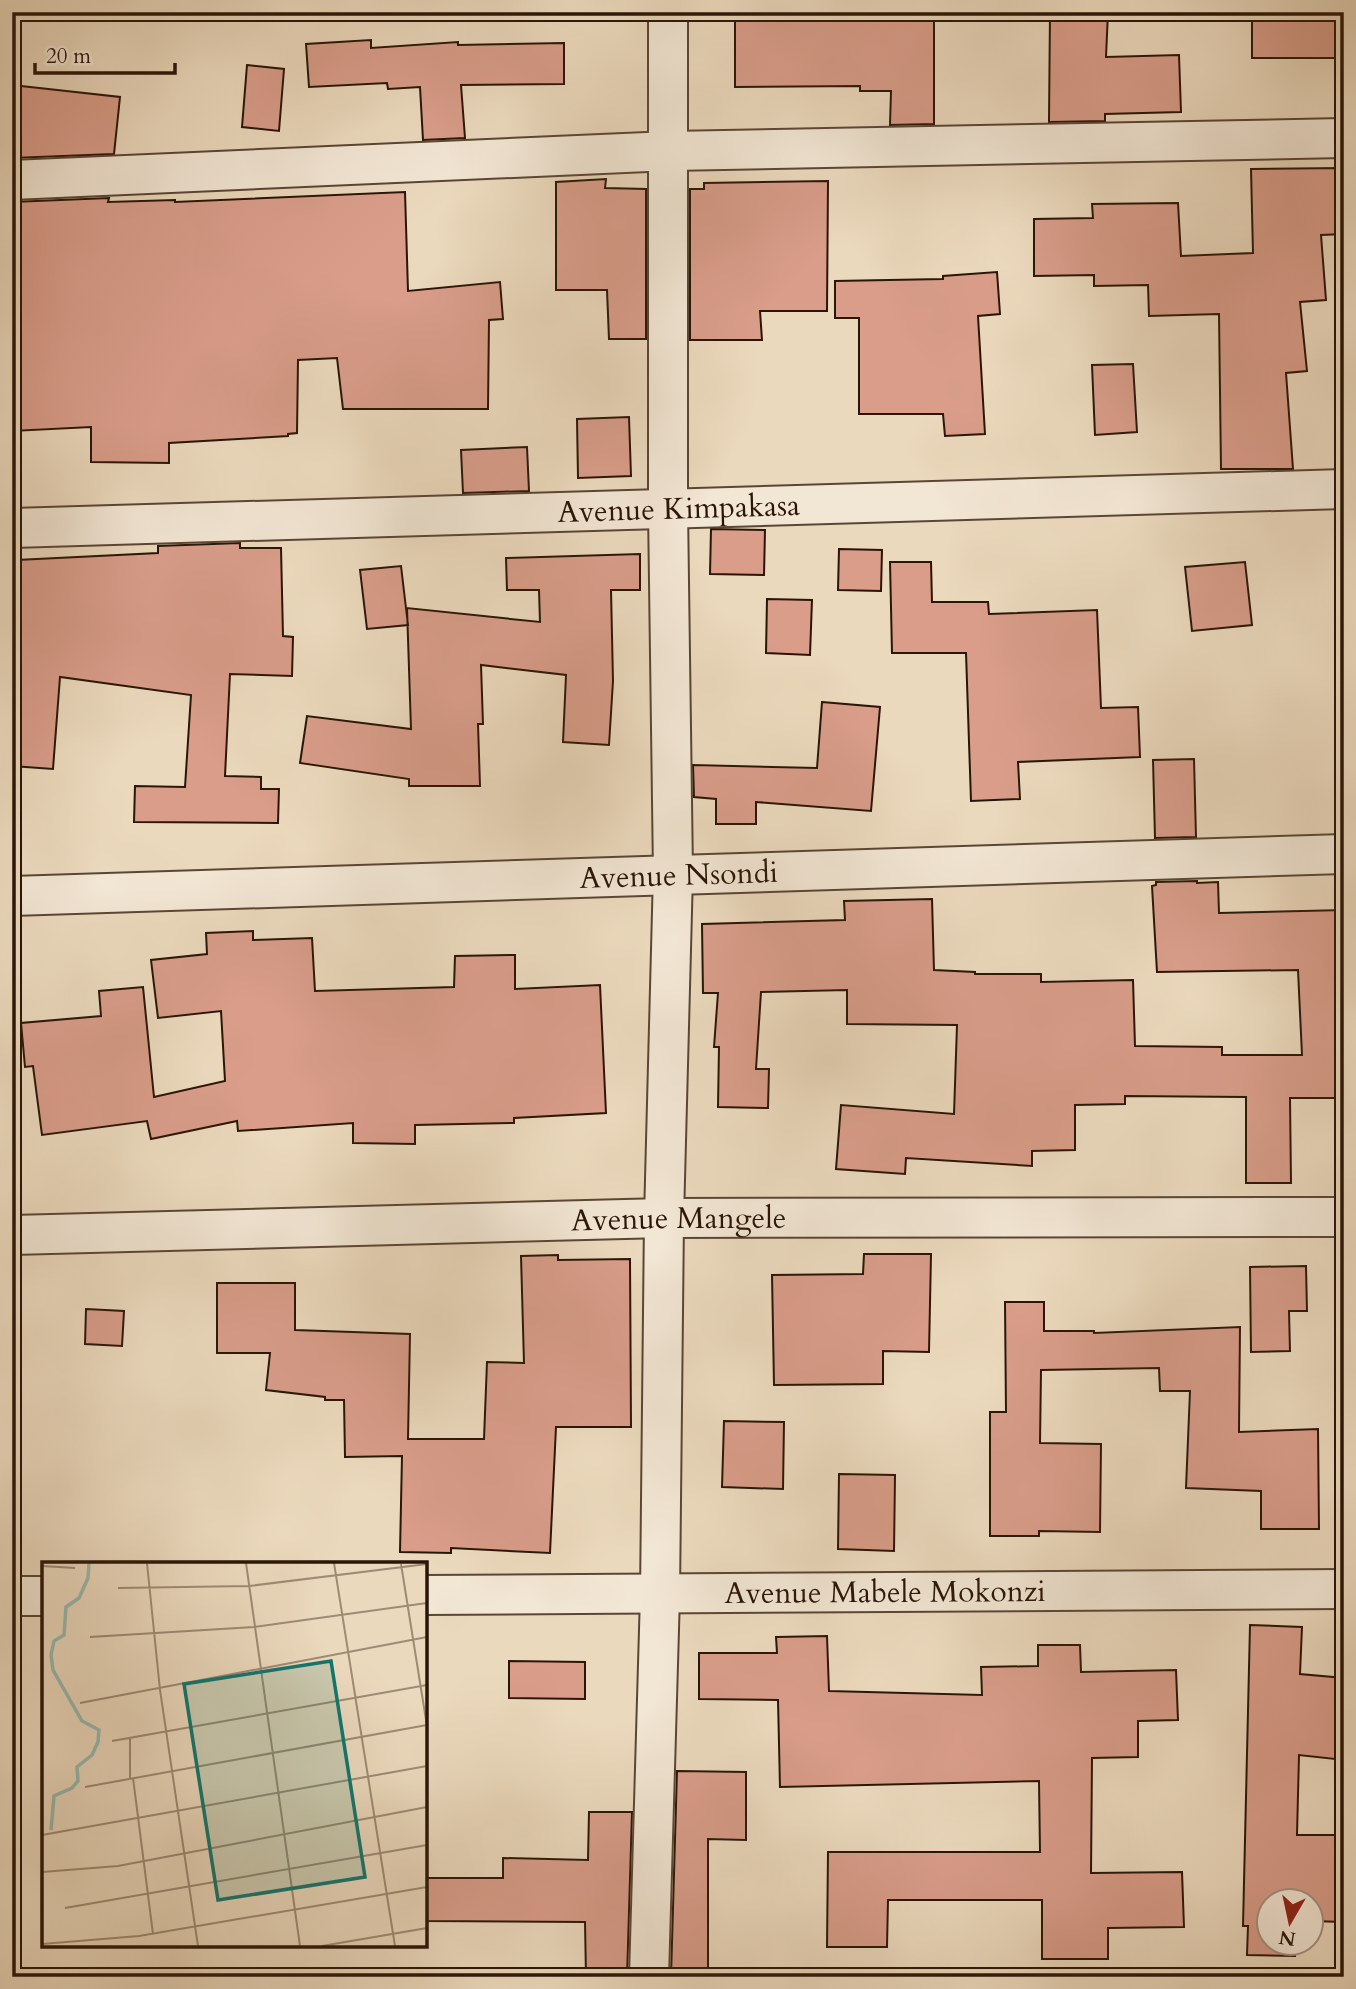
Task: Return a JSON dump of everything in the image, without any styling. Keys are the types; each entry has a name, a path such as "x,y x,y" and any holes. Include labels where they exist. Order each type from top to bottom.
{"street":[{"path":"649,1977 660,1595 664,1219 673,873 668,509 668,12"},
{"path":"12,180 670,151 1344,138"},
{"name":"Avenue Kimpakasa","path":"12,528 1344,489"},
{"name":"Avenue Nsondi","path":"12,896 1344,853"},
{"name":"Avenue Mangele","path":"12,1235 664,1219 1344,1217"},
{"name":"Avenue Mabele Mokonzi","path":"427,1595 1344,1588"},
{"path":"12,1596 42,1596"}],"building":[{"path":"735,12 934,12 934,124 890,125 891,91 860,91 860,86 735,87"},
{"path":"1050,12 1108,12 1106,57 1179,55 1181,112 1105,114 1105,121 1049,122"},
{"path":"1252,12 1335,12 1335,58 1252,58"},
{"path":"371,40 371,48 458,42 458,45 564,43 564,84 461,85 465,138 423,140 420,87 388,89 387,83 309,87 306,44"},
{"path":"247,65 284,69 279,131 242,127"},
{"path":"12,85 120,97 114,154 12,158"},
{"path":"1344,168 1344,234 1321,235 1326,300 1300,302 1307,371 1286,373 1293,469 1221,469 1219,314 1149,316 1148,285 1094,286 1094,275 1034,276 1034,219 1093,218 1092,204 1178,203 1181,256 1253,253 1251,169"},
{"path":"606,179 605,188 646,189 646,339 609,339 607,290 556,290 556,182"},
{"path":"828,181 827,311 760,311 762,340 690,340 690,189 704,189 704,183"},
{"path":"405,192 408,291 500,282 503,319 489,320 488,409 343,409 337,358 298,360 297,433 288,436 169,443 169,463 91,462 91,427 12,431 12,202 109,198 108,202 175,202"},
{"path":"997,272 1000,314 978,316 985,434 945,436 943,414 859,414 859,318 835,318 835,281 943,279 943,276"},
{"path":"1133,364 1137,432 1095,435 1092,365"},
{"path":"629,417 631,476 578,478 577,419"},
{"path":"527,447 529,491 463,493 461,450"},
{"path":"711,529 765,530 764,575 710,574"},
{"path":"240,543 240,548 281,548 283,636 293,637 292,676 230,674 225,776 261,777 261,789 279,789 278,823 134,822 135,786 185,787 191,695 60,677 53,769 12,766 12,632 20,632 17,560 158,553 158,546"},
{"path":"839,549 882,550 881,591 838,590"},
{"path":"640,554 640,590 611,590 613,681 609,745 563,742 566,675 481,665 483,724 478,724 480,786 409,786 409,779 300,763 307,716 411,729 407,608 540,622 539,590 507,590 506,558"},
{"path":"890,562 931,562 932,602 988,602 989,614 1097,610 1101,708 1138,707 1140,757 1018,762 1020,799 971,801 966,653 892,653"},
{"path":"1245,562 1252,625 1192,631 1185,567"},
{"path":"401,566 408,625 367,629 360,570"},
{"path":"767,599 812,600 810,655 766,653"},
{"path":"822,702 880,707 871,811 756,802 756,824 716,824 716,799 694,797 693,765 817,768"},
{"path":"1194,759 1196,837 1155,838 1153,760"},
{"path":"1156,882 1218,882 1219,913 1344,910 1341,1098 1290,1098 1291,1183 1246,1183 1246,1097 1125,1096 1125,1104 1075,1105 1075,1150 1032,1151 1032,1166 906,1158 905,1174 836,1169 841,1105 954,1114 957,1025 847,1024 847,990 761,992 756,1069 769,1069 768,1108 718,1107 719,1047 714,1047 718,993 703,993 702,924 845,920 844,901 932,899 934,970 975,974 1041,974 1041,982 1133,980 1135,1046 1222,1047 1222,1055 1302,1055 1298,970 1157,972 1152,886 1156,885"},
{"path":"253,931 253,940 312,938 315,991 454,987 455,956 515,955 515,989 600,985 606,1113 514,1118 514,1123 415,1125 415,1144 353,1143 353,1123 238,1131 237,1121 151,1139 147,1121 42,1135 33,1066 25,1067 21,1023 101,1016 99,991 143,987 154,1097 225,1081 221,1011 158,1018 151,960 207,954 206,933"},
{"path":"864,1254 931,1254 929,1352 883,1351 883,1384 774,1385 772,1275 863,1274"},
{"path":"558,1255 558,1260 630,1259 631,1427 556,1427 550,1553 451,1548 451,1553 400,1552 402,1456 345,1457 344,1400 325,1400 325,1397 266,1390 270,1353 217,1353 217,1283 295,1283 295,1330 410,1334 408,1439 484,1439 487,1362 524,1363 521,1256"},
{"path":"1306,1266 1307,1311 1289,1311 1290,1351 1251,1352 1250,1267"},
{"path":"1005,1302 1044,1302 1044,1331 1094,1333 1240,1327 1239,1432 1318,1429 1319,1529 1261,1529 1261,1491 1186,1488 1190,1391 1160,1391 1159,1368 1041,1370 1040,1443 1101,1444 1100,1532 1039,1531 1039,1536 990,1536 990,1412 1006,1412"},
{"path":"86,1309 124,1311 122,1346 85,1344"},
{"path":"724,1421 784,1422 783,1489 722,1487"},
{"path":"839,1474 895,1475 894,1551 838,1549"},
{"path":"1250,1625 1302,1627 1300,1674 1344,1678 1344,1760 1299,1755 1297,1835 1344,1835 1344,1922 1324,1921 1324,1888 1254,1888 1254,1955 1247,1955 1248,1926 1243,1926"},
{"path":"827,1636 829,1691 982,1695 981,1667 1038,1666 1038,1645 1080,1645 1081,1672 1176,1670 1178,1720 1138,1721 1138,1757 1092,1758 1091,1873 1182,1872 1184,1927 1108,1928 1108,1959 1042,1959 1042,1900 888,1900 887,1947 827,1947 828,1852 1040,1852 1039,1781 780,1787 778,1700 699,1699 699,1653 777,1653 776,1637"},
{"path":"509,1661 585,1662 585,1699 509,1698"},
{"path":"677,1771 746,1772 746,1840 708,1839 708,1977 671,1977"},
{"path":"589,1812 632,1812 627,1977 586,1977 585,1922 427,1921 427,1878 503,1878 503,1858 588,1860"}]}
